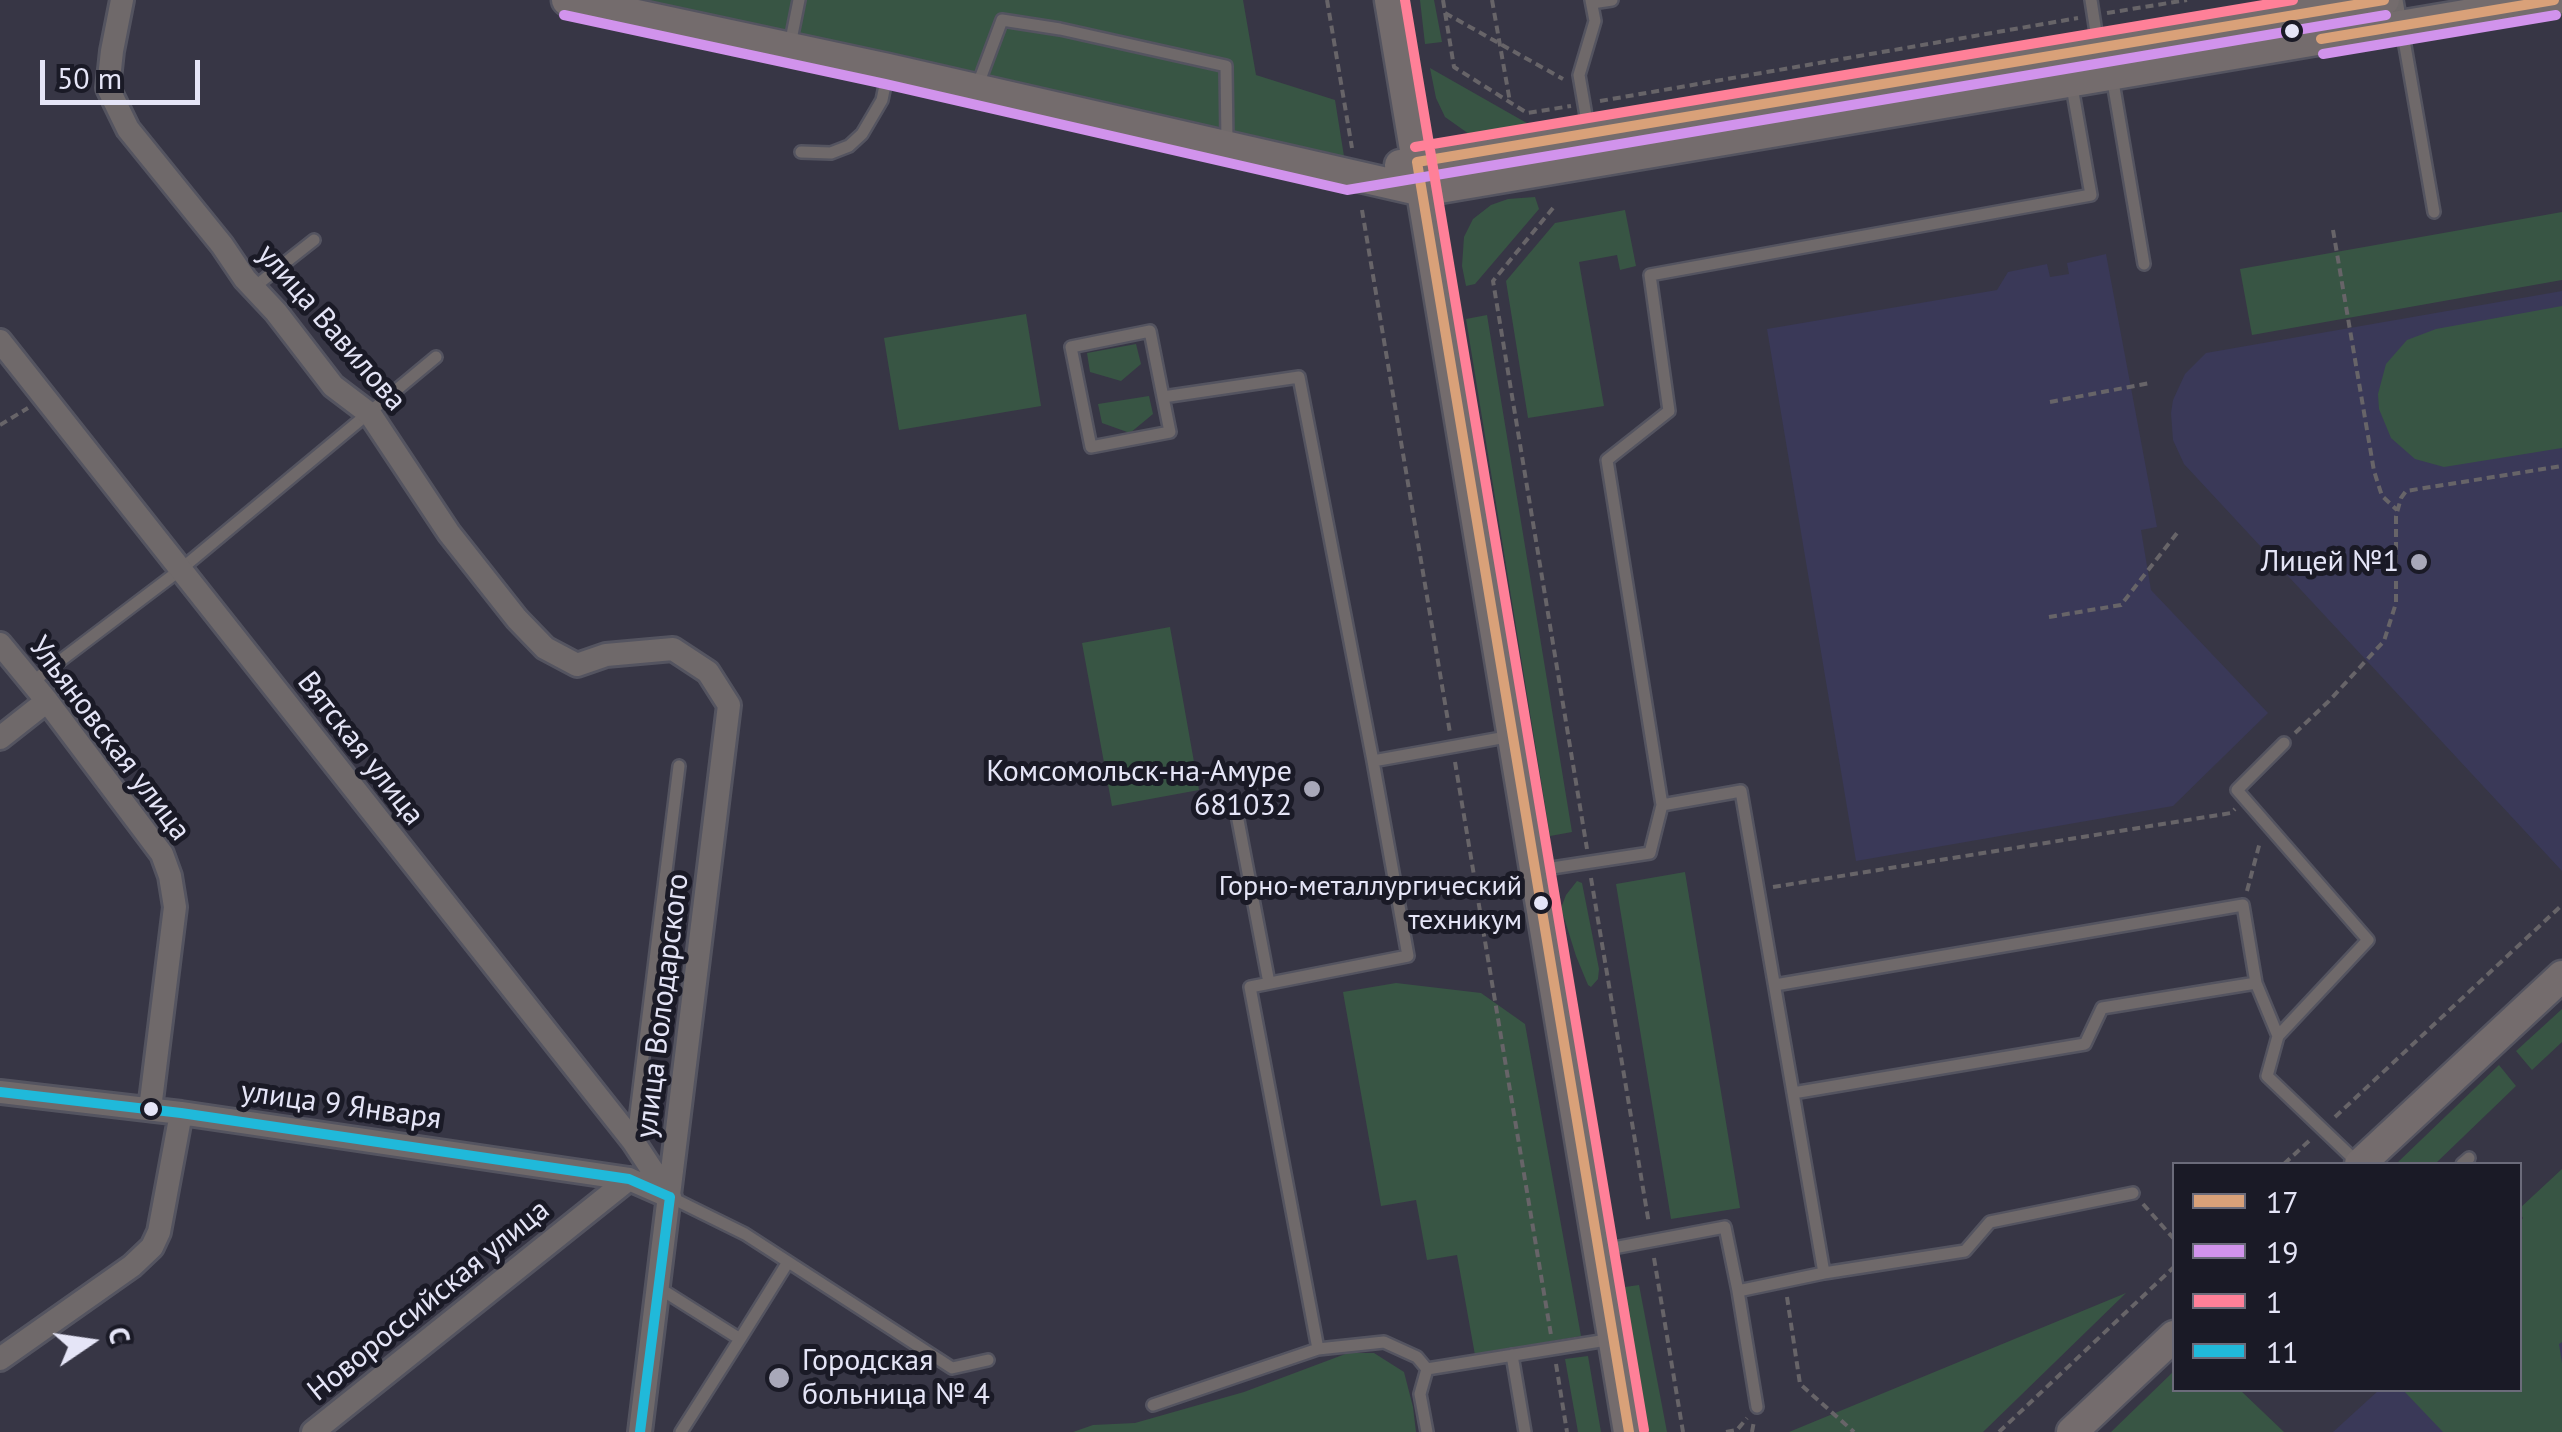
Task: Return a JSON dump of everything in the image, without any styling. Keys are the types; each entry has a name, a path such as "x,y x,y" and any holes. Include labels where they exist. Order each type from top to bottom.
{"street":[{"name":"улица Вавилова","path":"122,0 108,88 128,129 333,386 370,414 448,533 517,619 545,648 577,665 606,655 673,649 708,672 729,706"},
{"path":"567,0 1227,147 1350,162 1419,177 1588,122 2069,67 2399,13 2554,0"},
{"path":"1390,0 1628,1432"},
{"path":"2105,61 2312,6 2384,0"},
{"name":"Вятская улица","path":"0,340 633,1142 670,1196"},
{"name":"Ульяновская улица","path":"0,644 162,854 174,892 174,907 150,1109"},
{"path":"0,738 39,692"},
{"name":"улица Володарского","path":"640,1432 729,706"},
{"path":"2362,1162 2562,976"},
{"name":"улица 9 Января","path":"0,1092 181,1113 629,1179 670,1196"},
{"path":"0,1359 152,1248 159,1232 181,1113"},
{"name":"Новороссийская улица","path":"313,1432 629,1179"},
{"path":"2072,1432 2172,1338"}],"lane":[{"path":"789,48 799,0"},
{"path":"1588,122 1580,75 1594,22 1592,2 1612,0"},
{"path":"2091,0 2144,264"},
{"path":"2399,13 2434,212"},
{"path":"976,90 1002,20 1226,66 1227,147"},
{"path":"1535,871 1650,853 1662,805 1607,460 1669,410 1650,275 2091,196 2069,67"},
{"path":"801,152 831,153 849,146 862,134 882,100 888,70"},
{"path":"253,288 314,240"},
{"path":"1150,331 1163,397 1170,432 1091,448 1071,346 1150,331"},
{"path":"39,692 436,357"},
{"path":"1163,397 1299,377 1408,956 1250,986 1318,1348"},
{"path":"1373,761 1512,736"},
{"path":"2284,743 2237,790 2368,940 2278,1036 2267,1076 2358,1162"},
{"path":"633,1142 679,766"},
{"path":"1662,805 1741,791 1824,1274"},
{"path":"1234,799 1268,983"},
{"path":"1774,986 2243,905 2256,983 2278,1036"},
{"path":"1793,1093 2086,1044 2102,1008 2256,983"},
{"path":"1738,1291 1965,1251 1990,1222 2133,1193"},
{"path":"670,1196 745,1234 952,1368 988,1360"},
{"path":"1598,1251 1726,1227 1756,1406"},
{"path":"681,1432 788,1262"},
{"path":"658,1288 740,1339"},
{"path":"1427,1370 1613,1339"},
{"path":"1152,1406 1318,1348 1384,1342 1417,1357 1427,1370"},
{"path":"1512,1356 1524,1432"},
{"path":"1427,1370 1420,1394 1427,1432"}],"path":[{"path":"1327,0 1350,162"},
{"path":"1443,0 1454,66 1527,113 1588,122 2186,0"},
{"path":"1492,0 1510,102"},
{"path":"1445,13 1500,44 1588,122"},
{"path":"1553,208 1493,281 1683,1432"},
{"path":"1362,210 1567,1432"},
{"path":"2332,230 2374,471 2382,496 2398,510"},
{"path":"2050,402 2150,383"},
{"path":"0,424 45,398"},
{"path":"2284,743 2384,641 2396,603 2394,551 2400,498 2406,492 2562,466"},
{"path":"2049,617 2121,606 2177,533"},
{"path":"1758,890 2231,813 2246,800"},
{"path":"2243,905 2265,823"},
{"path":"2286,1162 2562,904"},
{"path":"2133,1193 2172,1237"},
{"path":"1998,1432 2172,1269"},
{"path":"1784,1281 1800,1384 1854,1432"},
{"path":"1726,1432 1737,1430 1756,1406"}],"shaded area":[{"path":"2106,254 2157,527 2141,530 2151,590 2268,713 2173,806 1856,861 1767,329 1997,290 2008,272 2047,264 2050,277 2069,274 2067,263"},
{"name":"Лицей №1","path":"2562,291 2562,871 2184,464 2173,440 2171,413 2185,374 2206,353"},
{"path":"2562,1221 2562,1432 2333,1432 2377,1392 2522,1392"}],"green space":[{"path":"567,0 1243,0 1256,75 1335,100 1347,175"},
{"path":"1420,0 1434,0 1442,42 1425,44"},
{"path":"1430,68 1532,126 1512,133 1469,134 1445,117 1436,98"},
{"path":"1535,197 1539,209 1475,284 1466,286 1462,266 1464,237 1473,219 1491,205"},
{"path":"1625,210 1636,266 1620,270 1617,255 1579,262 1604,406 1528,418 1506,281 1555,223"},
{"path":"2562,212 2562,280 2252,335 2240,269"},
{"path":"2562,306 2562,448 2444,467 2415,459 2391,438 2379,409 2378,394 2386,364 2407,340 2436,329"},
{"path":"1026,314 1041,406 899,430 884,338"},
{"path":"1487,315 1572,832 1550,836 1466,319"},
{"path":"1136,344 1141,364 1121,381 1090,372 1087,353"},
{"path":"1149,396 1153,414 1130,433 1102,423 1098,404"},
{"path":"1170,627 1199,790 1112,806 1082,643"},
{"path":"1685,872 1740,1208 1671,1219 1616,884"},
{"path":"1577,881 1582,883 1599,969 1598,979 1591,987 1576,956 1561,908"},
{"path":"1396,983 1481,993 1525,1024 1581,1336 1475,1355 1457,1255 1427,1260 1416,1200 1381,1206 1343,992"},
{"path":"2562,1009 2562,1042 2532,1070 2516,1051"},
{"path":"2499,1065 2516,1086 2437,1162 2398,1162"},
{"path":"2562,1169 2562,1432 2443,1432 2405,1392 2522,1392 2522,1206"},
{"path":"1639,1285 1667,1432 1645,1432 1618,1288"},
{"path":"2126,1293 1983,1432 1789,1432"},
{"path":"1348,1353 1374,1353 1404,1372 1416,1432 1073,1432 1093,1425 1135,1423 1244,1392"},
{"path":"1588,1356 1601,1432 1578,1432 1565,1359"},
{"path":"2172,1373 2172,1392 2242,1392 2284,1432 2111,1432"}],"transit line":[{"name":"1","path":"1405,0 1644,1430"},
{"name":"1","path":"1415,147 2293,0"},
{"name":"17","path":"1629,1432 1417,162 2384,0"},
{"name":"17","path":"2321,39 2554,0"},
{"name":"19","path":"564,15 1347,190 2386,15"},
{"name":"19","path":"2323,54 2556,15"},
{"name":"11","path":"0,1092 181,1113 629,1179 670,1197"},
{"name":"11","path":"640,1432 670,1197"}],"place":[{"name":"Лицей №1","path":"2419,562"},
{"name":"Комсомольск-на-Амуре 681032","path":"1312,789"},
{"name":"Горно-металлургический техникум","path":"1541,903"},
{"name":"Городская больница № 4","path":"779,1378"}]}
